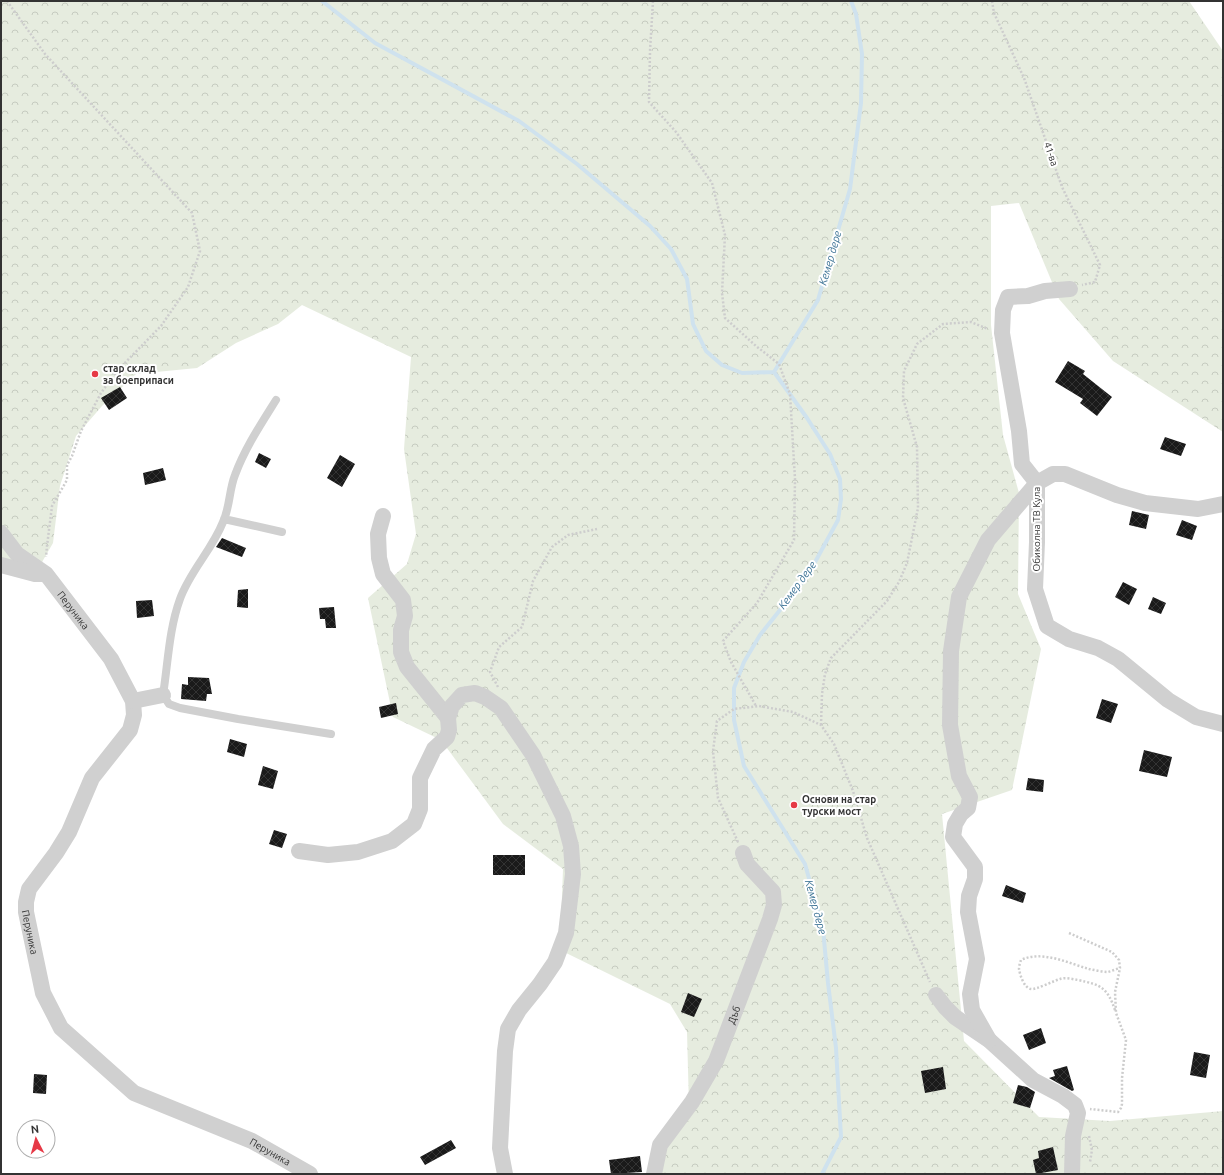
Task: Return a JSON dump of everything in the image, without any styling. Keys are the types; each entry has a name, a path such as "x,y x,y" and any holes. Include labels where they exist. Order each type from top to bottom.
{"street":[{"name":"Обиколна ТВ Кула","path":"1070,289 1045,291 1028,296 1008,297 1003,310 1002,334 1019,431 1022,464 1037,483 1035,589 1047,626 1069,639 1098,648 1118,659 1168,700 1196,717 1223,724"},
{"path":"989,1040 972,1010 970,994 977,959 968,912 969,896 975,879 975,867 953,837 955,824 961,814 968,808 970,797 959,776 950,724 951,651 959,596 988,540 1037,483 1053,474 1065,474 1117,495 1146,503 1198,509 1223,504"},
{"path":"382,516 378,534 379,558 383,574 403,600 405,616 401,630 401,652 407,667 448,718"},
{"name":"Перуника","path":"1,533 18,554 46,574 111,659 133,701 134,715 130,730 92,778 69,832 56,853 29,889 26,902 26,912 43,993 61,1028 134,1093 252,1142 310,1174"},
{"path":"1,565 35,574 46,574"},
{"path":"299,851 328,856 358,852 392,841 414,824 420,809 420,778 434,749 447,737 449,730 448,718 452,706 462,695 475,693 485,697 501,708 533,755 563,816 571,846 573,874 566,932 555,962 519,1010 508,1029 504,1051 500,1148 506,1174"},
{"path":"133,701 163,695"},
{"name":"Дъб","path":"654,1174 660,1145 692,1102 716,1060 774,905 773,892 747,864 743,853"},
{"path":"936,995 955,1017 989,1040 1033,1080 1063,1096 1075,1105 1078,1113 1073,1136 1072,1174"}],"lane":[{"path":"276,400 243,458 235,476 224,520 217,537 193,572 180,599 173,626 163,695 169,704 180,708 331,734"},
{"path":"224,520 282,532"}],"path":[{"path":"7,1 45,54 192,213 200,251 188,287 161,326 118,371 100,393 81,431 67,465 67,480 52,506 46,546 46,574"},
{"path":"653,1 649,102 676,132 712,183 725,235 722,293 725,318 756,346 779,364 790,394 795,479 794,540 757,604 723,641 731,662 756,706"},
{"name":"41-ва","path":"992,1 994,13 1024,78 1062,187 1100,265 1095,282 1070,289"},
{"path":"821,725 822,694 825,674 831,658 887,601 899,582 907,563 918,508 917,447 904,398 904,371 917,344 943,324 971,322 1002,334"},
{"path":"500,691 490,672 499,647 522,627 533,581 552,547 568,535 597,529"},
{"path":"743,853 718,798 713,751 717,721 734,709 759,706 793,712 821,725 834,744 853,790 867,838 936,995"},
{"path":"1069,933 1112,952 1119,960 1120,968 1115,992 1116,1013"},
{"path":"1078,1113 1087,1109 1118,1112 1121,1108 1122,1078 1126,1040 1116,1013 1110,998 1105,991 1096,984 1062,978 1036,989 1026,987 1020,973 1019,967 1021,960 1035,957 1051,957 1099,971 1108,972 1120,968"}],"green space":[{"path":"1,1 1189,1 1223,51 1223,432 1113,361 1059,299 1019,203 991,206 991,325 1003,435 1019,493 1018,594 1041,649 1012,790 942,814 964,1041 1039,1117 1110,1121 1223,1111 1223,1174 646,1174 689,1107 687,1032 670,1004 560,950 563,869 503,824 441,740 393,717 368,598 407,564 416,534 404,449 411,357 302,305 278,324 236,343 197,368 136,374 102,406 76,436 60,486 53,543 38,569 1,558"}],"building":[{"path":"1068,361 1085,371 1083,374 1112,397 1097,416 1080,403 1083,399 1055,382"},
{"path":"120,387 127,398 109,410 101,398"},
{"path":"1165,437 1186,444 1181,456 1160,449"},
{"path":"259,453 271,459 266,468 255,462"},
{"path":"340,455 355,464 342,487 327,478"},
{"path":"163,468 166,480 145,485 143,473"},
{"path":"1132,511 1149,515 1146,529 1129,525"},
{"path":"1182,520 1197,526 1192,540 1176,535"},
{"path":"222,538 246,548 242,557 216,547"},
{"path":"1123,582 1137,589 1129,605 1115,597"},
{"path":"248,589 248,608 237,607 238,590"},
{"path":"1153,597 1166,603 1161,614 1148,609"},
{"path":"152,600 154,616 137,618 136,601"},
{"path":"334,607 336,628 326,628 325,619 320,619 319,608"},
{"path":"188,677 209,678 212,694 207,694 206,701 181,699 182,684 188,685"},
{"path":"1102,699 1118,704 1111,723 1096,718"},
{"path":"396,703 398,714 381,718 379,707"},
{"path":"230,739 247,744 244,757 227,752"},
{"path":"1144,750 1172,757 1167,777 1139,771"},
{"path":"263,766 278,771 273,789 258,785"},
{"path":"1028,778 1044,780 1043,792 1026,790"},
{"path":"274,830 287,834 282,848 269,844"},
{"path":"493,855 525,855 525,875 493,875"},
{"path":"1006,885 1026,893 1023,903 1002,896"},
{"path":"688,993 702,999 694,1017 681,1012"},
{"path":"1041,1028 1046,1043 1029,1050 1023,1035"},
{"path":"1194,1052 1210,1055 1206,1078 1190,1075"},
{"path":"1067,1066 1074,1090 1072,1091 1049,1078 1055,1076 1053,1070"},
{"path":"943,1067 946,1089 925,1093 921,1071"},
{"path":"34,1074 47,1075 46,1094 33,1093"},
{"path":"1018,1085 1027,1087 1035,1092 1030,1108 1013,1103"},
{"path":"451,1140 456,1148 425,1165 420,1157"},
{"path":"1053,1147 1058,1170 1036,1174 1033,1160 1039,1158 1038,1151"},
{"path":"640,1156 642,1172 611,1174 609,1160"}],"waterway":[{"path":"322,1 375,43 519,121 577,164 650,226 671,249 687,279 693,324 706,351 722,365 742,373 774,372"},
{"name":"Кемер дере","path":"822,1174 841,1137 836,1048 823,929 805,864 744,766 734,720 734,688 744,662 760,635 808,575 838,520 841,499 840,479 830,454 807,418 774,372 818,300 850,189 861,103 862,54 856,14 851,1"}],"place":[{"name":"стар склад за боеприпаси","path":"95,374"},
{"name":"Основи на стар турски мост","path":"794,805"}]}
